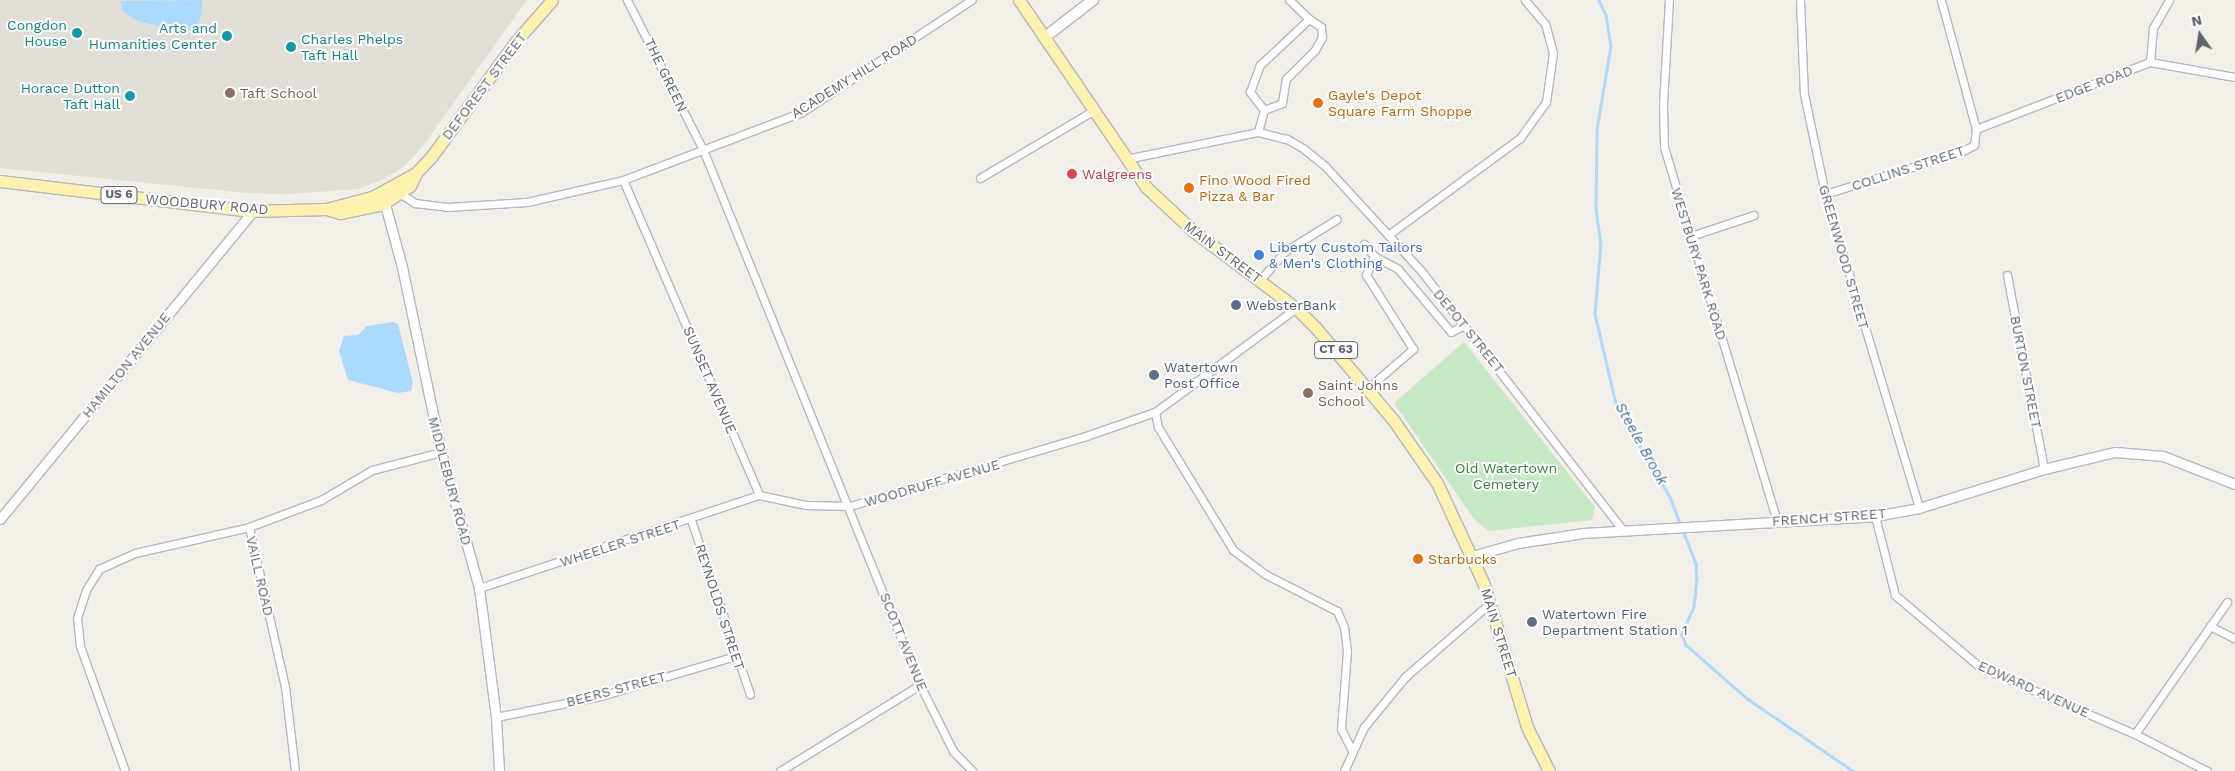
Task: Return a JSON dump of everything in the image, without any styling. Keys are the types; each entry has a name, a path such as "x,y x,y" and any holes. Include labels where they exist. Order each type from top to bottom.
{"main road":[{"name":"DEFOREST STREET","path":"416,173 431,157 518,40 552,0"},
{"name":"MAIN STREET","path":"1019,0 1126,159 1159,201 1296,308 1368,388 1437,483 1472,556 1490,603 1526,727 1549,771"},
{"path":"1045,37 1093,0"},
{"name":"WOODBURY ROAD","path":"0,181 253,211 326,209 402,194 414,182 416,173"},
{"name":"WOODBURY ROAD","path":"384,198 416,173"}],"street":[{"name":"THE GREEN","path":"627,0 704,152"},
{"name":"ACADEMY HILL ROAD","path":"704,152 802,112 971,0"},
{"path":"1264,110 1282,103 1286,79 1315,50 1322,37 1321,27 1309,19 1289,0"},
{"path":"1388,235 1520,138 1546,102 1553,53 1545,24 1525,0"},
{"name":"WESTBURY PARK ROAD","path":"1669,0 1663,105 1664,146 1777,521"},
{"name":"GREENWOOD STREET","path":"1800,0 1804,94 1825,194 1919,508"},
{"path":"1941,0 1976,129"},
{"name":"EDGE ROAD","path":"1976,129 2150,62 2153,28 2170,0"},
{"path":"1264,110 1250,92 1260,65 1309,19"},
{"path":"2150,62 2235,78"},
{"path":"980,178 1094,110"},
{"path":"1258,132 1264,110"},
{"name":"COLLINS STREET","path":"1825,194 1961,152 1974,145 1976,129"},
{"name":"DEPOT STREET","path":"1126,159 1258,132 1287,139 1318,160 1388,235 1464,325 1623,530"},
{"path":"402,194 415,203 447,207 527,202 624,180 704,152"},
{"name":"WOODRUFF AVENUE","path":"704,152 850,506 1011,460 1155,412 1296,308"},
{"name":"SUNSET AVENUE","path":"624,180 759,495"},
{"name":"MIDDLEBURY ROAD","path":"384,198 441,452 479,588 496,717 499,771"},
{"name":"HAMILTON AVENUE","path":"0,519 253,211"},
{"path":"1690,236 1754,215"},
{"path":"1260,280 1284,252 1337,219"},
{"path":"1364,244 1374,256 1398,269 1451,332 1464,325"},
{"path":"1368,388 1413,349 1366,275 1374,256"},
{"name":"BURTON STREET","path":"2007,275 2044,470"},
{"path":"1155,412 1158,427 1232,550 1264,574 1336,611 1344,627 1346,651 1341,729 1352,751"},
{"name":"VAILL ROAD","path":"295,771 285,687 249,527 321,500 372,470 441,452"},
{"name":"FRENCH STREET","path":"1472,556 1535,540 1623,530 1875,516 1919,508 2044,470 2116,452 2163,456 2235,484"},
{"path":"759,495 806,506 850,506"},
{"name":"WHEELER STREET","path":"479,588 691,520 759,495"},
{"name":"SCOTT AVENUE","path":"850,506 920,685 953,751 972,771"},
{"name":"EDWARD AVENUE","path":"1875,516 1890,583 1895,595 1912,612 1980,667 2135,734 2206,771"},
{"name":"REYNOLDS STREET","path":"691,520 735,656 750,694"},
{"path":"125,771 80,646 77,618 86,590 99,569 135,553 249,527"},
{"path":"2135,734 2227,602"},
{"path":"1344,771 1364,727 1405,677 1490,603"},
{"path":"2210,626 2235,638"},
{"name":"BEERS STREET","path":"496,717 601,696 735,656"},
{"path":"780,771 920,685"}],"shaded area":[{"name":"Taft School","path":"0,0 527,0 423,146 405,166 382,180 358,189 290,194 247,193 0,168"}],"green space":[{"name":"Old Watertown Cemetery","path":"1464,342 1595,507 1592,520 1488,531 1474,519 1394,403"}],"water":[{"path":"202,0 202,14 198,23 192,29 184,30 139,22 123,11 120,1"},
{"path":"393,322 398,324 413,383 411,391 398,393 348,380 339,351 344,336 358,335 367,326"}],"waterway":[{"name":"Steele Brook","path":"1599,0 1606,15 1611,46 1597,130 1596,209 1601,243 1595,314 1617,408 1670,497 1681,525"},
{"name":"Steele Brook","path":"1683,530 1696,564 1697,578 1694,607 1682,634 1686,645 1748,699 1853,771"}],"place":[{"name":"Congdon House","path":"77,33"},
{"name":"Arts and Humanities Center","path":"227,36"},
{"name":"Charles Phelps Taft Hall","path":"291,47"},
{"name":"Taft School","path":"230,93"},
{"name":"Horace Dutton Taft Hall","path":"130,96"},
{"name":"Gayle's Depot Square Farm Shoppe","path":"1318,103"},
{"name":"Walgreens","path":"1072,174"},
{"name":"Fino Wood Fired Pizza & Bar","path":"1189,188"},
{"name":"Liberty Custom Tailors & Men's Clothing","path":"1259,255"},
{"name":"WebsterBank","path":"1236,305"},
{"name":"Watertown Post Office","path":"1154,375"},
{"name":"Saint Johns School","path":"1308,393"},
{"name":"Starbucks","path":"1418,559"},
{"name":"Watertown Fire Department Station 1","path":"1532,622"}]}
